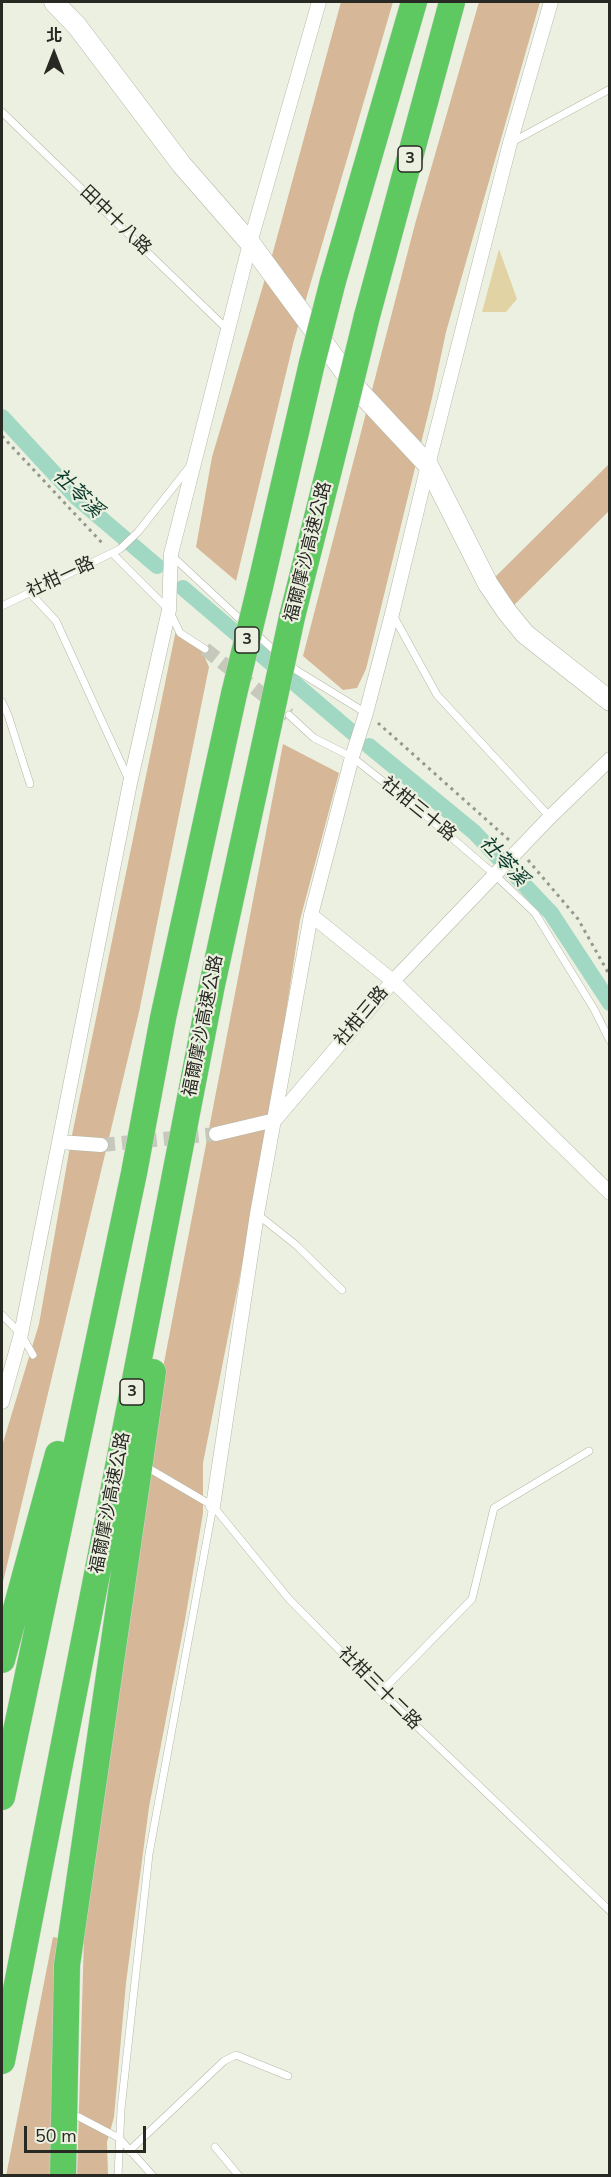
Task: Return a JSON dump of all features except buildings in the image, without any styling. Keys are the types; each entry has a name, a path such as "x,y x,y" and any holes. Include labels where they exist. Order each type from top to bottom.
{"highway":[{"name":"3","path":"2,1797 134,1173 163,1018 234,694 333,281 414,2"},
{"name":"福爾摩沙高速公路","path":"2,2061 201,1044 279,720 292,617 367,316 452,2"},
{"path":"63,2175 67,1965 201,1044"},
{"path":"2,1660 134,1173"}],"street":[{"path":"54,2 76,26 182,165 250,243 357,390 428,465 488,584 507,612 525,634 609,701"},
{"path":"2,1402 21,1334 130,783 169,610 171,554 250,243 319,2"},
{"path":"213,1506 257,1214 311,915 392,614 510,143 552,2"},
{"path":"519,849 609,759"},
{"name":"社柑三路","path":"274,1120 393,981 519,849"},
{"path":"311,915 393,981 609,1193"},
{"path":"216,1134 274,1120"},
{"path":"60,1142 100,1145"}],"lane":[{"path":"510,143 609,89"},
{"name":"田中十八路","path":"2,112 229,331"},
{"name":"社柑一路","path":"2,606 120,549 130,540 195,459"},
{"path":"113,554 169,610 180,633 205,649"},
{"path":"171,554 296,670 366,713"},
{"path":"30,593 56,621 130,783"},
{"path":"392,614 437,695 550,817"},
{"path":"2,702 30,784"},
{"name":"社柑三十路","path":"279,720 352,757 423,813 535,913 594,1009 609,1041"},
{"path":"257,1214 296,1245 342,1290"},
{"path":"2,1315 21,1334 33,1355"},
{"path":"381,1692 472,1599 494,1508 590,1451"},
{"name":"社柑三十二路","path":"150,1469 213,1506 289,1599 381,1692 609,1911"},
{"path":"118,2175 130,2016 149,1854 213,1506"},
{"path":"129,2151 224,2061 236,2055 288,2076"},
{"path":"80,2117 119,2138 153,2175"},
{"path":"215,2147 239,2175"}],"path":[{"path":"2,436 113,554"},
{"path":"366,713 519,849 578,919 609,976"}],"shaded area":[{"path":"341,2 393,2 294,340 236,581 196,547 212,457 273,252"},
{"path":"479,2 540,2 446,332 366,669 357,688 343,690 303,656 415,224"},
{"path":"609,464 609,511 507,612 488,584"},
{"path":"176,630 198,642 209,667 139,1012 2,1586 2,1446 39,1324 72,1135"},
{"path":"283,744 339,773 300,920 267,1139 203,1463 203,1513 149,1807 126,1983 114,2117 107,2142 108,2175 77,2176 86,1869 127,1555"},
{"path":"53,1937 58,1938 53,2043 52,2175 6,2176"}],"waterway":[{"name":"社苓溪","path":"2,417 77,498 157,566"},
{"name":"社苓溪","path":"183,588 353,733"},
{"name":"社苓溪","path":"369,746 474,832 551,913 610,1003"}],"tunnel":[{"path":"205,649 289,715"},
{"path":"101,1145 216,1134"}]}
